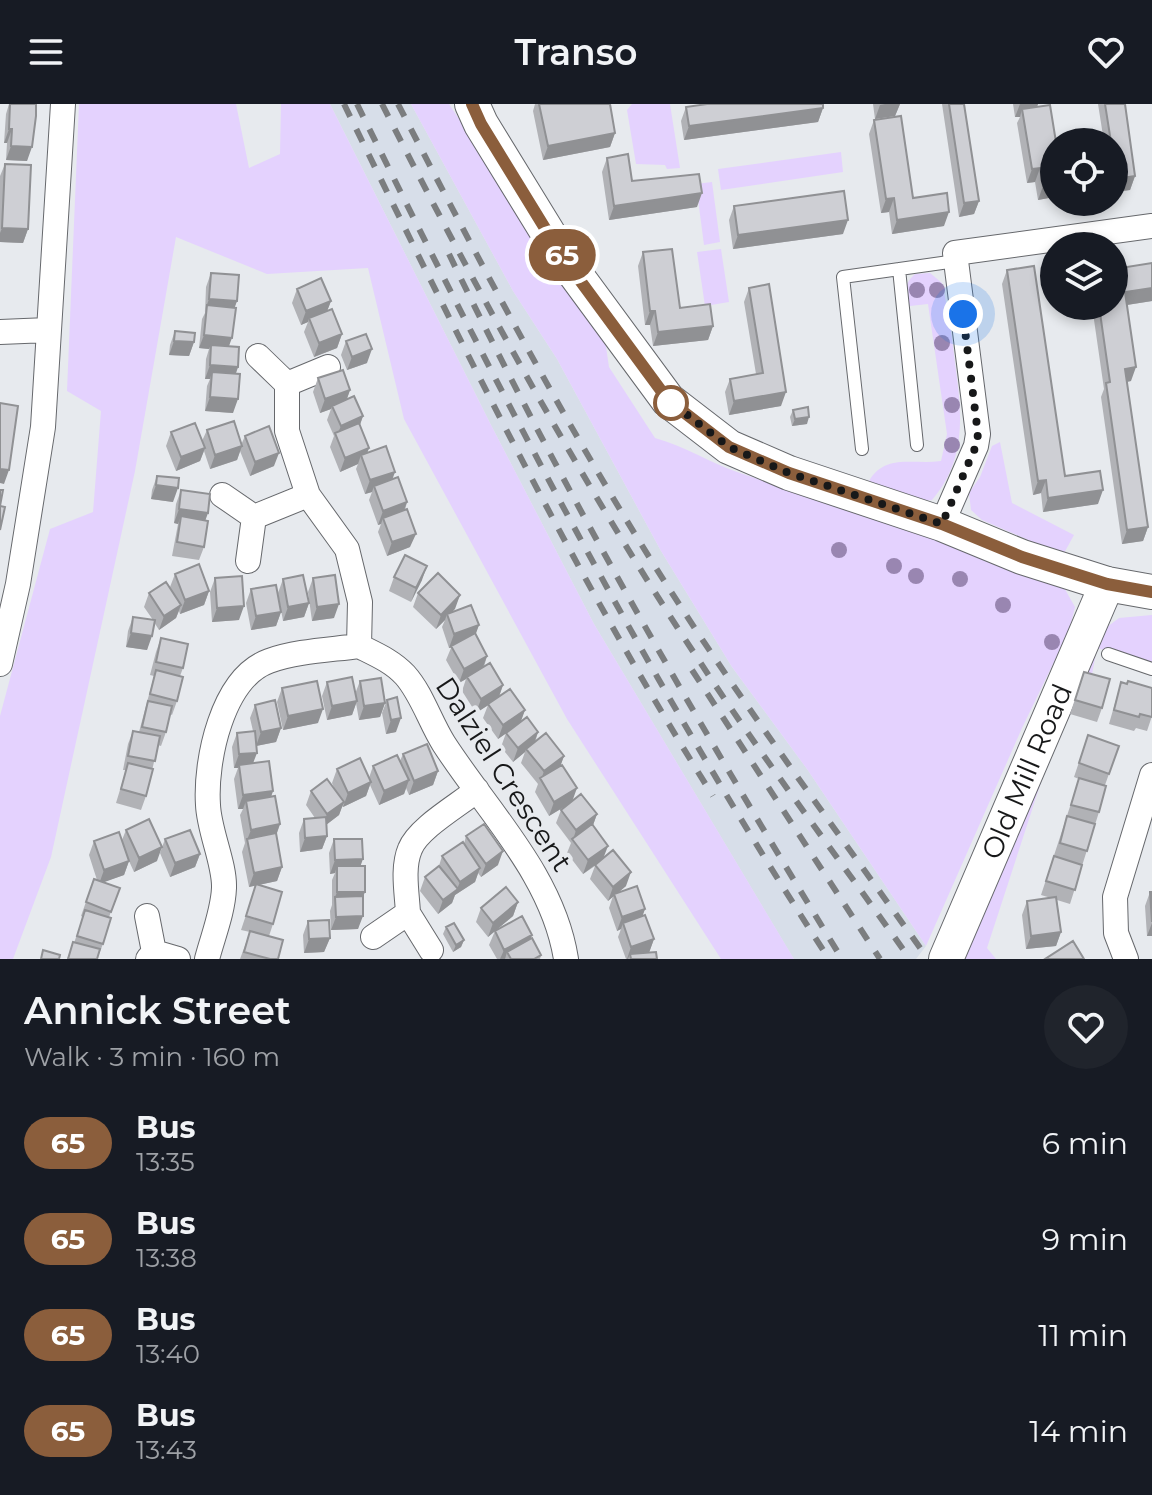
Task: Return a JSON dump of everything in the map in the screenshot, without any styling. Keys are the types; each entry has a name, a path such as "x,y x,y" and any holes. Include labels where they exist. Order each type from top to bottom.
{"street":[{"path":"0,664 18,584 43,427 63,104"},
{"path":"472,104 481,124 562,256 668,400 729,447 789,473 942,524 1022,557 1107,584 1152,592"},
{"path":"942,524 976,446 978,434 955,253 1152,226"},
{"path":"0,332 48,330"},
{"path":"207,959 224,886 208,804 210,771 222,716 232,694 246,675 267,662 307,652 359,646 360,602 347,549 308,495 287,431 287,384 258,356"},
{"path":"287,384 328,367"},
{"path":"222,495 254,517"},
{"path":"254,517 308,495"},
{"path":"248,561 254,517"},
{"name":"Old Mill Road","path":"950,948 1107,584"},
{"name":"Dalziel Crescent","path":"359,646 392,663 407,677 444,743 546,893 562,931 566,959"},
{"path":"1126,959 1116,933 1115,897 1152,775"},
{"path":"431,950 408,913 406,865 410,849 417,836 477,790"},
{"path":"373,937 408,913"},
{"path":"147,916 151,956 178,959"}],"lane":[{"path":"862,449 843,277 956,261"},
{"path":"899,269 917,445"},
{"path":"1108,654 1152,669"}],"shaded area":[{"path":"79,104 236,104 249,168 280,154 281,104 330,104 594,624 794,959 721,959 567,719 404,419 368,268 267,274 176,237 135,471 51,857 13,959 0,959 0,716 50,529 93,512 101,411 67,391"},
{"path":"330,104 411,104 513,291 557,359 661,551 732,667 807,769 926,946 916,959 794,959 594,624"},
{"path":"411,104 449,104 605,340 609,367 655,438 740,473 1062,584 1075,607 1069,631 1022,728 926,946 807,769 732,667 661,551 557,359 513,291"},
{"path":"632,104 670,104 680,168 636,164 627,110"},
{"path":"841,152 843,172 721,190 718,169"},
{"path":"712,182 720,242 704,245 696,184"},
{"path":"721,249 729,302 705,306 697,252"},
{"path":"930,273 942,283 953,343 960,417 957,452 951,469 932,500 923,500 899,495 869,481 876,472 892,463 941,461 947,434 928,304 910,306 906,297 907,285 915,274"},
{"path":"1000,442 1012,503 1074,535 1063,555 982,520 971,510 969,493 980,477 992,446"},
{"path":"1152,615 1152,663 1097,648 1091,680 1077,674 1103,630 1119,618"},
{"path":"1061,721 987,948 996,959 960,959"}],"building":[{"path":"10,104 36,104 32,147 11,146"},
{"path":"539,104 610,104 615,133 548,146"},
{"path":"707,104 823,104 823,108 689,126 686,107"},
{"path":"949,104 964,104 979,201 964,203"},
{"path":"1105,104 1125,104 1135,176 1128,177 1128,128 1109,128"},
{"path":"1050,105 1054,128 1040,128 1040,168 1032,169 1022,109"},
{"path":"901,116 913,198 947,193 949,212 897,220 894,198 886,199 874,120"},
{"path":"628,154 632,181 699,174 702,193 614,206 607,158"},
{"path":"5,164 31,165 28,229 2,228"},
{"path":"844,191 848,220 738,235 734,206"},
{"path":"672,249 680,308 710,304 713,326 658,332 655,311 650,311 643,252"},
{"path":"1152,263 1152,288 1128,292 1128,267"},
{"path":"1034,266 1065,476 1100,471 1103,490 1048,498 1046,480 1038,481 1007,270"},
{"path":"211,273 239,275 237,301 209,299"},
{"path":"321,278 331,301 306,311 297,289"},
{"path":"769,284 786,392 734,401 730,379 763,373 749,288"},
{"path":"207,305 236,308 232,338 204,335"},
{"path":"332,309 342,334 319,343 309,318"},
{"path":"1128,312 1136,367 1125,369 1148,527 1127,530 1106,383 1110,382 1101,320 1128,320"},
{"path":"175,331 195,333 194,342 174,341"},
{"path":"366,334 372,349 352,357 346,341"},
{"path":"211,345 239,347 238,367 210,365"},
{"path":"343,370 350,390 325,399 318,378"},
{"path":"212,372 240,374 238,399 210,397"},
{"path":"354,396 363,416 341,426 332,406"},
{"path":"0,403 18,406 9,470 0,469"},
{"path":"808,407 809,417 795,419 793,410"},
{"path":"234,421 242,446 215,455 207,430"},
{"path":"195,423 205,448 181,457 171,432"},
{"path":"359,423 369,448 345,458 335,433"},
{"path":"269,426 279,453 255,462 245,436"},
{"path":"386,446 395,472 370,480 361,455"},
{"path":"157,476 179,478 178,488 156,485"},
{"path":"398,477 407,502 383,511 374,486"},
{"path":"181,490 210,494 208,513 179,509"},
{"path":"0,506 5,507 0,530"},
{"path":"407,509 416,534 392,542 383,518"},
{"path":"181,516 208,521 204,547 177,542"},
{"path":"405,555 427,566 416,588 394,577"},
{"path":"199,564 209,591 185,600 175,574"},
{"path":"438,573 460,595 441,615 418,593"},
{"path":"303,575 309,603 288,607 283,579"},
{"path":"335,575 339,604 317,607 313,578"},
{"path":"242,576 244,606 217,608 215,578"},
{"path":"166,582 181,605 164,616 149,593"},
{"path":"276,585 281,612 256,616 251,589"},
{"path":"471,605 479,625 454,634 447,614"},
{"path":"133,617 155,620 152,636 131,633"},
{"path":"475,633 487,656 464,669 451,646"},
{"path":"161,638 188,644 183,668 156,662"},
{"path":"490,663 503,685 481,699 467,677"},
{"path":"156,670 183,677 177,701 150,694"},
{"path":"1084,672 1110,679 1102,708 1075,700"},
{"path":"352,677 357,701 332,706 327,682"},
{"path":"381,678 385,703 364,706 360,681"},
{"path":"317,681 323,709 288,716 282,688"},
{"path":"1128,681 1152,688 1152,717 1114,710 1121,682 1127,684"},
{"path":"510,689 525,710 503,725 488,704"},
{"path":"397,697 401,718 391,720 387,700"},
{"path":"275,700 281,728 261,732 255,705"},
{"path":"148,701 172,706 166,732 142,727"},
{"path":"527,717 538,732 518,748 506,733"},
{"path":"133,731 160,736 155,761 128,756"},
{"path":"255,731 257,753 239,754 237,733"},
{"path":"546,733 564,756 544,771 526,749"},
{"path":"1088,735 1119,746 1109,774 1079,763"},
{"path":"427,744 438,771 414,781 403,754"},
{"path":"397,755 409,780 384,791 373,766"},
{"path":"360,758 371,782 348,793 337,769"},
{"path":"269,761 273,791 243,795 239,765"},
{"path":"128,763 153,769 146,796 121,789"},
{"path":"562,765 577,788 554,802 540,778"},
{"path":"1079,778 1106,786 1099,812 1071,805"},
{"path":"327,779 344,802 327,814 311,791"},
{"path":"581,794 597,814 576,830 561,810"},
{"path":"275,796 280,824 251,830 246,801"},
{"path":"1067,816 1095,824 1087,851 1060,843"},
{"path":"326,817 327,836 305,838 304,819"},
{"path":"149,819 162,847 139,858 126,830"},
{"path":"484,824 503,851 486,864 466,836"},
{"path":"592,824 608,846 588,860 572,839"},
{"path":"190,830 200,854 175,863 165,839"},
{"path":"119,832 129,861 104,870 94,841"},
{"path":"276,833 282,867 254,873 247,839"},
{"path":"334,839 362,839 363,859 335,860"},
{"path":"463,842 480,868 460,882 442,856"},
{"path":"613,850 631,872 613,887 595,865"},
{"path":"1054,856 1082,865 1075,890 1046,881"},
{"path":"337,866 365,866 365,892 337,892"},
{"path":"439,866 458,889 443,900 425,877"},
{"path":"94,879 120,888 111,912 86,902"},
{"path":"256,884 282,892 273,924 246,916"},
{"path":"637,886 645,909 622,917 614,894"},
{"path":"506,887 518,902 493,923 481,908"},
{"path":"363,896 363,916 336,917 335,897"},
{"path":"1056,897 1061,932 1031,936 1027,901"},
{"path":"85,910 111,918 103,944 77,936"},
{"path":"645,915 654,939 631,947 623,923"},
{"path":"522,916 532,935 504,950 495,931"},
{"path":"329,920 330,938 309,939 308,921"},
{"path":"454,923 464,940 456,945 446,927"},
{"path":"250,931 283,940 278,959 244,952"},
{"path":"532,938 541,955 534,959 511,959 507,952"},
{"path":"1073,941 1084,959 1045,959"},
{"path":"73,942 100,949 97,959 68,959"},
{"path":"43,950 60,955 59,959 41,959"},
{"path":"656,952 657,959 631,959 630,954"}],"railway":[{"path":"344,104 565,542 713,796"},
{"path":"357,104 466,322 580,539 700,751 829,959"},
{"path":"382,104 494,318 614,527 725,700 910,959"},
{"path":"398,104 509,315 628,523 740,695 928,959"},
{"path":"449,254 540,434 636,611 842,959"},
{"path":"692,670 880,959"}],"bus line":[{"name":"65","path":"472,104 481,124 562,256 668,400 729,447 789,473 942,524 1022,557 1107,584 1152,592"}],"route":[{"path":"671,403 668,400 729,447 789,473 942,524 976,446 978,434 963,314"}]}
